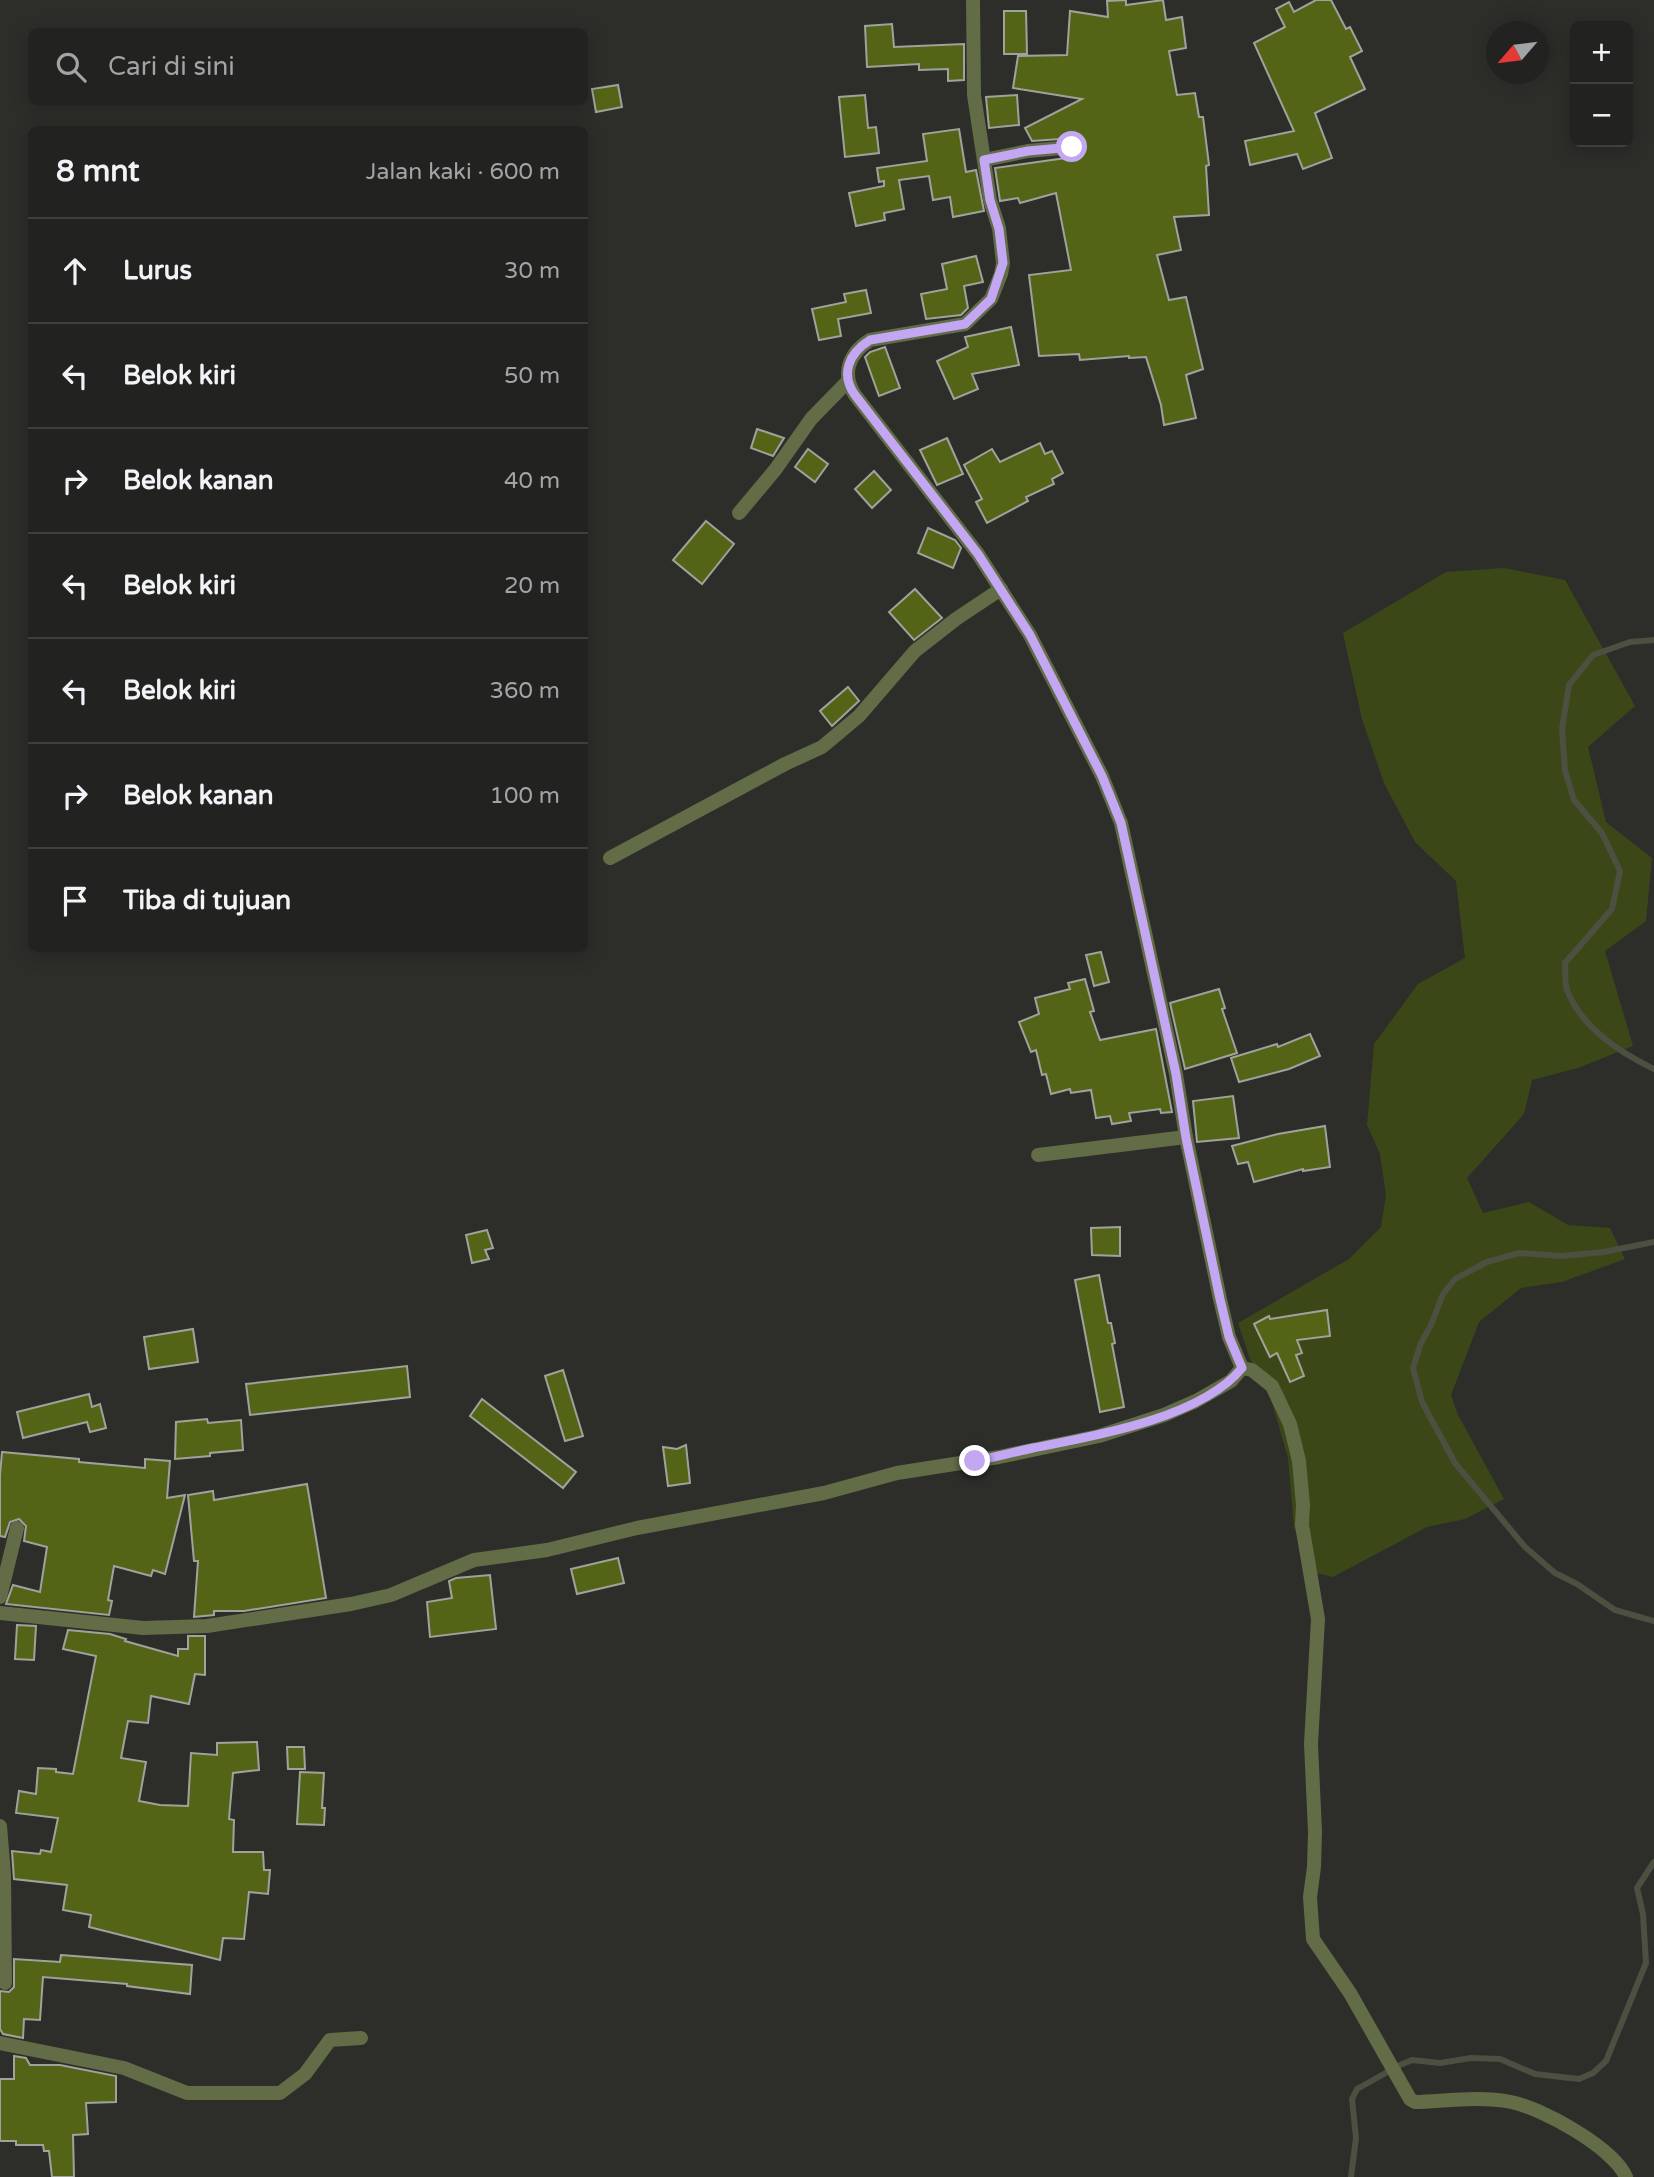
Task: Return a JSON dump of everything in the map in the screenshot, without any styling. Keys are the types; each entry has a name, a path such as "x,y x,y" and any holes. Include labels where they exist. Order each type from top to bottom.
{"street":[{"path":"973,0 974,95 1003,263 991,299 965,324 870,340 850,359 846,371 848,382 855,395 972,547 1030,635 1102,776 1121,823 1176,1074 1186,1138 1229,1337 1242,1368"},
{"path":"984,160 1028,151 1072,147"},
{"path":"739,513 775,470 811,419 848,382"},
{"path":"610,858 822,747 859,716 915,651 1001,589"},
{"path":"1038,1155 1186,1138"},
{"path":"0,1613 144,1628 232,1624 351,1604 391,1595 474,1560 547,1550 637,1528 824,1493 897,1473 999,1457 1099,1436 1164,1415 1196,1401 1231,1381 1242,1368"},
{"path":"1242,1368 1252,1370 1272,1387 1290,1424 1299,1461 1302,1525 1318,1619 1311,1744 1315,1832 1310,1897 1313,1939 1336,1970 1415,2102 1480,2099 1513,2102 1539,2112 1593,2141 1621,2167 1626,2177"},
{"path":"0,1597 17,1528"},
{"path":"0,1826 4,1874 5,1983"},
{"path":"0,2043 124,2068 187,2093 280,2093 305,2074 330,2040 361,2038"}],"green space":[{"path":"1504,568 1565,580 1635,706 1588,747 1606,822 1652,858 1646,921 1605,951 1633,1046 1578,1068 1532,1080 1524,1114 1467,1178 1483,1213 1529,1202 1568,1225 1610,1228 1625,1259 1562,1282 1521,1288 1479,1322 1451,1395 1458,1415 1504,1499 1465,1519 1427,1527 1333,1577 1308,1571 1294,1527 1288,1458 1269,1392 1250,1359 1238,1323 1349,1259 1381,1227 1386,1195 1380,1154 1367,1125 1374,1044 1418,984 1465,958 1456,881 1415,842 1384,783 1362,719 1343,633 1446,572"}],"building":[{"path":"1126,0 1126,5 1163,0 1166,20 1182,17 1186,48 1169,51 1177,95 1195,93 1199,117 1203,117 1209,165 1206,166 1209,215 1174,217 1181,250 1157,255 1169,300 1186,297 1203,369 1186,375 1196,418 1164,425 1161,405 1146,357 1080,360 1079,354 1039,356 1029,275 1071,270 1056,193 1020,203 1018,198 1000,201 995,168 1073,157 1080,152 1080,142 1075,138 1032,141 1025,128 1082,99 1013,88 1018,56 1067,55 1070,11 1108,17 1107,1"},
{"path":"1316,0 1331,0 1346,29 1350,27 1362,51 1350,57 1365,89 1315,113 1332,158 1303,169 1297,154 1250,165 1245,141 1294,131 1254,43 1285,27 1276,9 1289,2 1294,12"},
{"path":"1004,11 1026,11 1027,54 1004,54"},
{"path":"892,24 894,47 964,44 964,80 948,81 948,69 919,70 919,64 867,67 865,26"},
{"path":"618,85 622,107 596,112 592,89"},
{"path":"865,95 868,128 876,127 879,153 845,157 839,97"},
{"path":"1017,95 1019,125 989,128 986,97"},
{"path":"959,129 966,172 976,170 984,211 953,217 950,197 933,200 929,176 899,180 904,209 884,213 885,220 856,226 849,193 884,186 884,181 879,182 877,168 927,161 923,134"},
{"path":"976,256 983,282 964,286 968,308 961,315 926,319 921,294 947,289 942,264"},
{"path":"866,290 871,313 838,319 841,336 819,340 812,309 846,302 844,294"},
{"path":"1011,327 1019,365 972,374 978,389 954,399 937,361 968,347 965,337"},
{"path":"885,347 900,388 879,396 865,357 870,352"},
{"path":"757,429 784,438 773,456 751,448"},
{"path":"947,438 963,474 937,485 920,450"},
{"path":"1040,443 1045,454 1052,451 1063,473 1052,479 1054,484 1026,497 1028,501 987,523 976,502 982,499 964,465 992,449 1000,462"},
{"path":"808,449 828,464 815,482 795,467"},
{"path":"874,471 891,490 872,508 855,489"},
{"path":"706,521 734,544 702,584 673,560"},
{"path":"928,528 955,540 961,548 953,568 918,553"},
{"path":"915,589 942,618 914,640 889,612"},
{"path":"848,687 859,701 832,726 820,711"},
{"path":"1101,952 1109,982 1094,986 1086,955"},
{"path":"1085,979 1094,1011 1090,1012 1100,1040 1156,1029 1172,1112 1161,1113 1160,1109 1129,1113 1131,1121 1112,1124 1110,1116 1096,1118 1091,1090 1071,1093 1070,1089 1051,1094 1046,1074 1042,1075 1036,1050 1031,1052 1019,1022 1039,1014 1035,998 1070,989 1068,983"},
{"path":"1219,989 1225,1008 1222,1009 1237,1053 1185,1069 1170,1003"},
{"path":"1310,1034 1320,1056 1289,1069 1239,1082 1231,1058 1277,1044 1278,1047"},
{"path":"1233,1096 1239,1138 1197,1142 1193,1101"},
{"path":"1325,1126 1330,1167 1303,1169 1254,1182 1248,1162 1238,1164 1232,1146 1278,1134"},
{"path":"1120,1227 1120,1256 1092,1255 1091,1228"},
{"path":"487,1230 493,1248 485,1250 489,1259 472,1263 466,1235"},
{"path":"1099,1275 1108,1323 1111,1323 1115,1343 1112,1344 1124,1407 1100,1412 1075,1280"},
{"path":"1327,1310 1330,1336 1297,1340 1302,1353 1296,1355 1304,1376 1290,1382 1277,1353 1270,1357 1254,1324 1269,1316 1270,1319"},
{"path":"193,1329 198,1362 149,1369 144,1337"},
{"path":"407,1366 410,1397 250,1415 246,1384"},
{"path":"563,1370 583,1436 565,1441 545,1376"},
{"path":"89,1394 92,1407 100,1404 106,1428 90,1432 87,1422 23,1438 17,1412"},
{"path":"482,1399 576,1472 563,1488 470,1416"},
{"path":"207,1419 208,1423 241,1420 243,1450 175,1459 176,1422"},
{"path":"686,1445 690,1483 668,1486 663,1447 677,1449"},
{"path":"2,1452 145,1468 145,1459 170,1461 167,1498 185,1495 165,1574 153,1570 151,1576 114,1566 108,1600 112,1601 109,1615 6,1604 13,1585 40,1592 47,1547 24,1541 26,1526 19,1519 10,1522 5,1537 0,1536"},
{"path":"307,1484 326,1598 244,1611 214,1611 214,1615 194,1617 198,1561 194,1561 188,1495 213,1491 214,1500"},
{"path":"618,1558 624,1583 577,1594 571,1569"},
{"path":"490,1575 496,1629 430,1637 427,1602 452,1598 449,1581 456,1578"},
{"path":"17,1625 36,1626 34,1660 15,1659"},
{"path":"68,1630 110,1634 178,1656 178,1649 188,1649 188,1636 205,1636 205,1675 195,1674 189,1704 151,1696 148,1723 128,1721 121,1758 146,1762 139,1801 188,1806 191,1753 217,1755 217,1743 257,1742 259,1770 233,1773 229,1819 234,1820 233,1852 263,1852 264,1870 270,1870 268,1894 249,1892 244,1939 223,1938 220,1960 89,1927 91,1915 63,1910 67,1885 14,1879 12,1851 40,1854 41,1850 51,1852 58,1818 16,1813 19,1791 36,1794 38,1768 73,1774 96,1656 63,1649"},
{"path":"287,1747 304,1747 305,1769 288,1769"},
{"path":"300,1772 324,1773 324,1825 297,1824"},
{"path":"61,1955 192,1965 190,1994 127,1984 43,1977 40,2020 24,2019 23,2038 3,2034 0,2029 0,1991 9,1992 14,1987 14,1959 60,1962"},
{"path":"14,2056 26,2058 30,2065 60,2065 116,2076 116,2102 86,2103 88,2134 73,2135 74,2177 52,2177 49,2151 44,2151 43,2145 16,2145 16,2141 0,2141 0,2079 14,2079"}],"waterway":[{"path":"1654,640 1630,642 1593,655 1569,685 1562,729 1565,771 1574,800 1602,833 1620,871 1612,909 1565,963 1566,987 1574,1004 1592,1027 1615,1047 1654,1069"},
{"path":"1654,1242 1604,1252 1561,1256 1519,1253 1487,1262 1455,1279 1443,1294 1413,1368 1422,1402 1455,1463 1525,1547 1555,1573 1577,1584 1615,1610 1654,1621"},
{"path":"1351,2177 1356,2138 1352,2099 1357,2089 1400,2065 1412,2060 1440,2063 1471,2058 1500,2059 1535,2074 1579,2079 1593,2073 1606,2061 1646,1963 1643,1914 1637,1888 1654,1862"}],"route":[{"path":"975,1461 1099,1436 1164,1415 1220,1389 1242,1368 1229,1337 1220,1299 1186,1138 1176,1074 1121,823 1102,776 1030,635 978,554 855,395 846,371 850,359 870,340 965,324 991,299 1003,263 999,229 993,215 984,160 1028,151 1072,147"}]}
